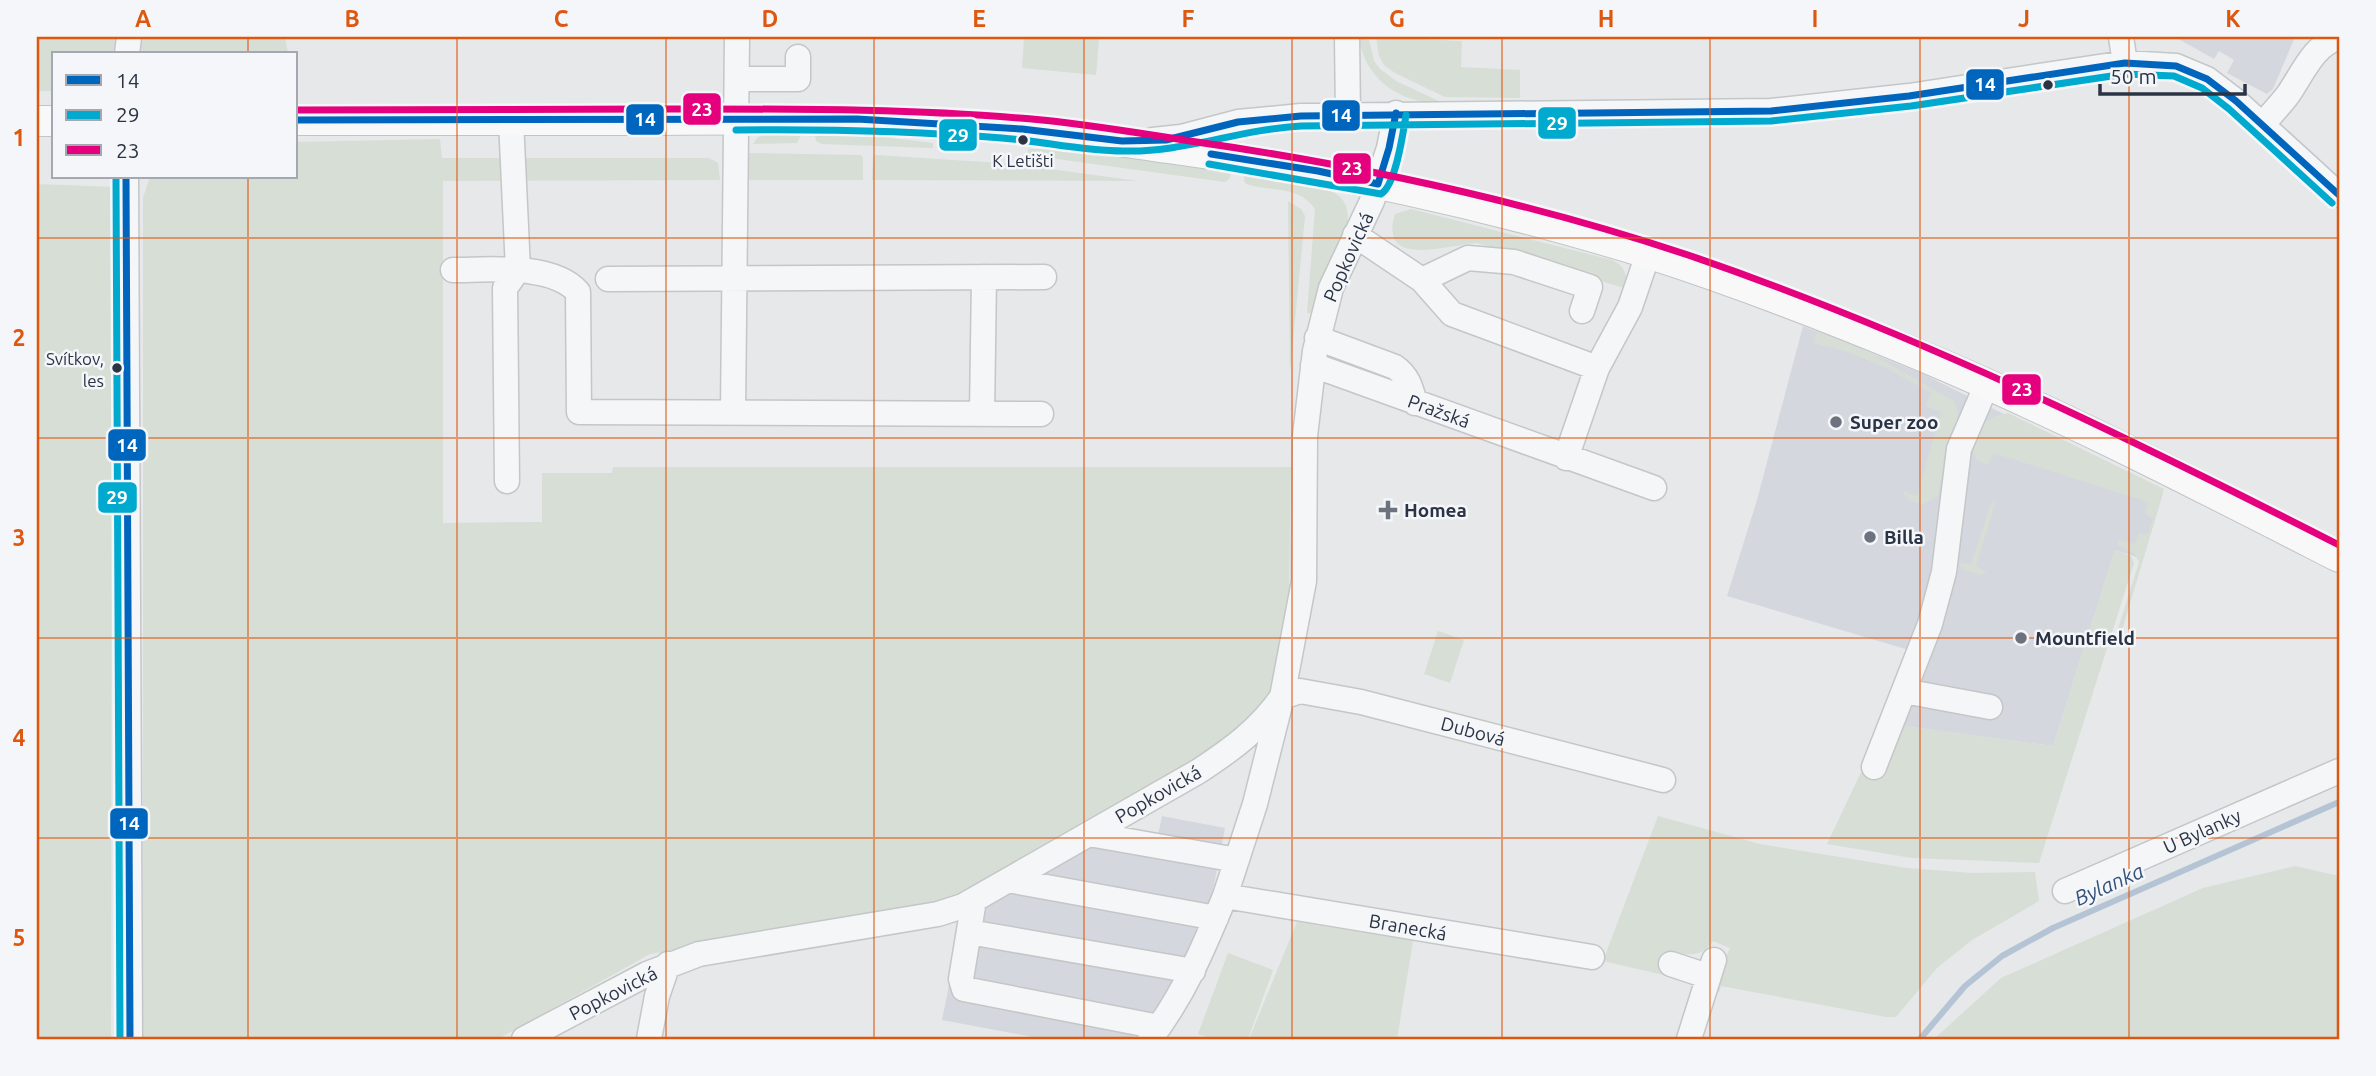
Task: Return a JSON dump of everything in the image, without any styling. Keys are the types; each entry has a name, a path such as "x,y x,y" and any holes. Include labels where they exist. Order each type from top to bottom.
{"main road":[{"path":"298,120 899,121 1022,129 1122,141 1239,158 1378,184 1551,226 1648,254 1800,307 1987,384 2151,462 2339,557"}],"street":[{"path":"733,412 737,37"},
{"path":"1347,37 1348,114"},
{"path":"2121,37 2125,63"},
{"path":"2261,125 2287,96 2325,44 2339,38"},
{"path":"737,79 798,79 798,57"},
{"path":"1122,141 1166,139 1238,122 1270,118 1348,114 1771,111 1909,96 2125,63 2160,64 2192,72 2220,88 2339,195"},
{"name":"Popkovická","path":"524,1039 668,964 699,954 938,914 974,900 1199,771 1233,749 1272,713 1282,697 1305,571 1305,436 1317,338 1331,288 1378,184 1396,113"},
{"path":"507,481 505,288 518,270 511,120"},
{"path":"126,178 130,1039"},
{"path":"1355,236 1422,280 1452,314 1568,350 1597,368"},
{"path":"1566,458 1597,368 1630,307 1648,254"},
{"path":"1422,280 1468,258 1514,262 1590,288 1582,311"},
{"path":"453,270 518,270 555,276 569,282 578,292 579,411 1041,414"},
{"path":"982,414 984,277"},
{"path":"608,279 1044,277"},
{"path":"1317,338 1395,367 1404,373 1415,402"},
{"name":"Pražská","path":"1313,365 1654,488"},
{"path":"1874,767 1930,624 1944,572 1959,449 1987,384"},
{"name":"Dubová","path":"1282,697 1300,691 1362,702 1663,780"},
{"path":"1904,691 1990,707"},
{"path":"974,900 961,979 964,989 1154,1033 1180,998 1221,907 1258,793 1282,697"},
{"name":"U Bylanky","path":"2065,891 2339,771"},
{"path":"1089,834 1237,860"},
{"name":"Branecká","path":"1008,880 1591,957"},
{"path":"969,932 1194,971"},
{"path":"650,1028 668,964"},
{"path":"1671,964 1710,968 1689,1039"},
{"path":"625,985 650,1028"}],"shaded area":[{"path":"37,37 285,37 288,52 52,52 52,91 37,91"},
{"path":"1024,37 1099,39 1096,75 1022,68"},
{"path":"1376,37 1462,41 1461,67 1520,70 1520,98 1445,97 1384,65 1379,56"},
{"path":"2175,37 2295,37 2273,89 2267,94 2227,73 2234,60 2219,51 2214,59"},
{"path":"1359,38 1369,40 1374,61 1380,69 1396,81 1443,103 1413,99 1388,87 1369,66"},
{"path":"801,135 797,143 753,144 762,136"},
{"path":"815,135 883,137 933,143 933,148 822,144 816,141"},
{"path":"440,139 442,158 709,158 718,163 720,180 443,181 443,523 542,522 542,473 612,473 613,467 1291,467 1289,594 1275,686 1251,723 1202,763 965,902 650,954 498,1039 143,1039 143,198 150,178 298,178 298,142"},
{"path":"1061,148 1231,171 1230,178 1225,182 1028,155 1028,149"},
{"path":"748,153 861,155 863,180 744,180"},
{"path":"875,155 1015,164 1138,181 872,180"},
{"path":"1244,173 1323,188 1344,201 1347,229 1318,314 1307,313 1315,209 1308,201 1293,193 1246,184"},
{"path":"37,184 112,187 111,1039 37,1039"},
{"path":"1288,201 1301,209 1305,216 1290,372"},
{"path":"1411,209 1612,260 1620,265 1624,272 1627,289 1477,243 1434,249 1406,248 1397,242 1392,231 1395,214"},
{"path":"1803,326 1923,374 2163,493 2143,559 2115,550 2053,746 1904,726 1883,774 1909,650 1727,596 1757,500"},
{"path":"1818,329 1861,348 1954,401 1958,411 1958,423 1944,462 1938,496 1922,505 1909,500 1904,494 1904,491 1917,496 1941,412 1926,406 1931,393 1886,368 1848,352 1813,343"},
{"path":"2008,413 2164,489 2121,634 2117,632 2139,562 2134,553 2117,545 2119,540 2134,544 2139,533 2148,534 2153,518 2145,514 2148,502 1993,453 1988,465 1978,461 1972,450 1979,430 1988,420"},
{"path":"1992,500 1996,502 1976,566 1987,572 1979,575 1962,569 1959,563 1971,564"},
{"path":"2115,550 2131,556 2134,563 2039,863 1912,858 1827,844 1864,766 1884,773 1904,726 2053,746"},
{"path":"1438,631 1464,640 1450,683 1424,674"},
{"path":"1162,816 1225,828 1211,901 1169,994 1130,1039 1044,1039 942,1020 964,911 1104,832 1157,840"},
{"path":"1658,816 1760,844 1907,868 1972,873 2035,872 2039,901 1972,940 1937,968 1896,1017 1721,986 1719,992 1713,991 1718,972 1730,948 1713,941 1699,953 1670,952 1664,975 1603,961"},
{"path":"2295,866 2339,876 2339,1039 1934,1039 2001,978 2203,888"},
{"path":"1297,922 1413,941 1397,1039 1249,1039"},
{"path":"1228,953 1273,970 1248,1039 1213,1039 1198,1034"}],"waterway":[{"name":"Bylanka","path":"1920,1039 1965,986 2002,956 2053,928 2339,802"}],"transit line":[{"name":"14","path":"298,120 857,119 1022,129 1122,141 1166,140 1238,122 1301,116 1771,111 1909,96 2125,63 2176,66 2207,79 2236,101 2339,195"},
{"name":"29","path":"736,130 935,134 1017,139 1092,149 1145,151 1256,131 1301,126 1771,121 1911,106 2125,74 2174,76 2202,88 2229,109 2332,203"},
{"name":"23","path":"298,110 754,109 946,113 1097,127 1379,173 1565,218 1688,255 1772,285 2019,388 2339,545"},
{"name":"14","path":"1211,154 1318,171 1378,184 1396,113"},
{"name":"29","path":"1209,164 1381,194 1395,170 1406,115"},
{"name":"29","path":"116,178 120,1039"},
{"name":"14","path":"126,178 130,1039"}],"place":[{"name":"K Letišti","path":"1023,140"},
{"name":"Svítkov, les","path":"117,368"},
{"name":"Super zoo","path":"1836,422"},
{"name":"Homea","path":"1388,510"},
{"name":"Billa","path":"1870,537"},
{"name":"Mountfield","path":"2021,638"}]}
